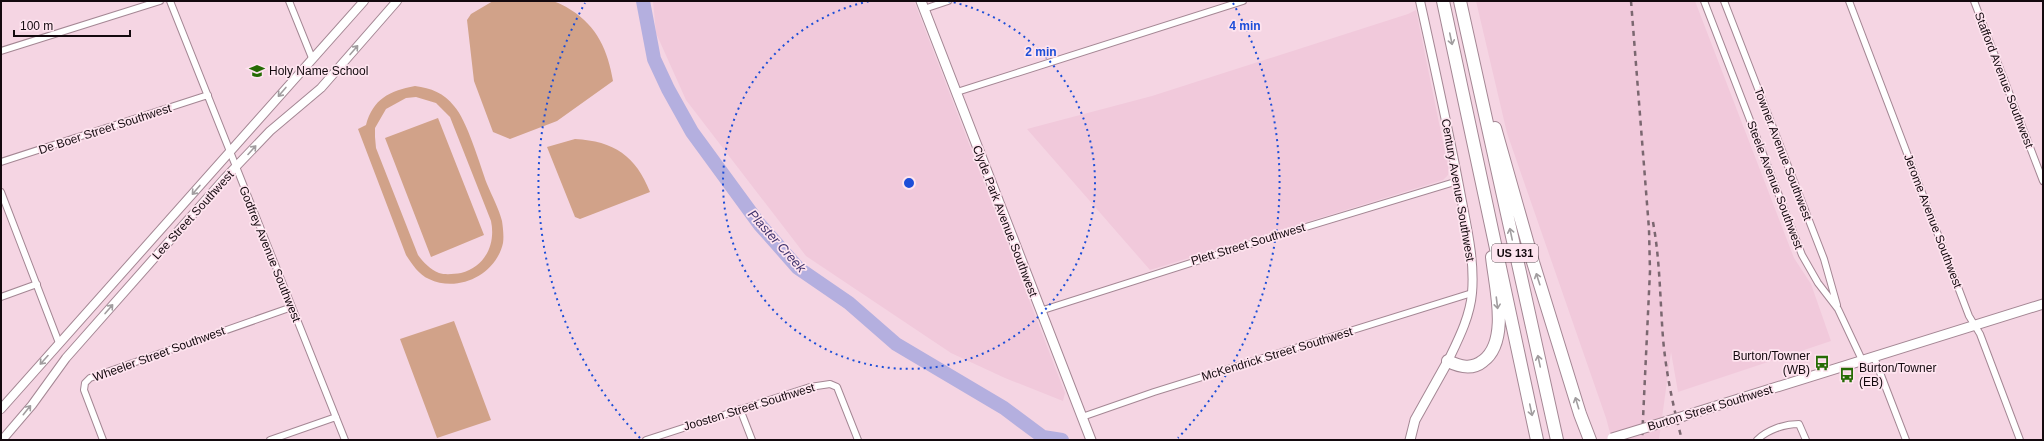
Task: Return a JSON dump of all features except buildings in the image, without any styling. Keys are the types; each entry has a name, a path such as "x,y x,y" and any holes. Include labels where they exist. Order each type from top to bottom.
{"highway":[{"name":"US 131","path":"1443,1 1538,440"},
{"name":"US 131","path":"1460,1 1557,440"},
{"path":"1474,66 1499,140 1522,225 1580,414 1590,440"},
{"path":"1448,361 1459,366 1476,365 1488,356 1497,336 1498,307 1485,194"}],"main road":[{"name":"Clyde Park Avenue Southwest","path":"923,5 1091,440"},
{"name":"Burton Street Southwest","path":"1610,439 2043,304"},
{"name":"Century Avenue Southwest","path":"1410,440 1415,420 1448,361"}],"street":[{"path":"1,52 160,1"},
{"name":"Godfrey Avenue Southwest","path":"170,1 345,440"},
{"path":"289,1 312,58"},
{"name":"Lee Street Southwest","path":"1,409 364,1"},
{"name":"Lee Street Southwest","path":"2,440 32,405 66,358 236,167 280,122 321,88 397,1"},
{"path":"923,5 948,1"},
{"path":"957,92 1243,1"},
{"name":"Century Avenue Southwest","path":"1420,1 1458,181 1470,250 1472,293 1470,306 1462,331 1448,361"},
{"name":"Steele Avenue Southwest","path":"1704,1 1802,255 1818,283 1838,309 1862,360"},
{"name":"Towner Avenue Southwest","path":"1724,1 1824,259 1838,309"},
{"name":"Jerome Avenue Southwest","path":"1849,1 1969,316 1976,325 2020,440"},
{"name":"Stafford Avenue Southwest","path":"1974,1 2043,181"},
{"name":"De Boer Street Southwest","path":"1,162 208,95"},
{"name":"Plett Street Southwest","path":"1040,311 1255,242 1458,181"},
{"path":"1,192 59,343"},
{"path":"1,297 37,284"},
{"name":"McKendrick Street Southwest","path":"1082,417 1154,392 1472,293"},
{"name":"Wheeler Street Southwest","path":"104,440 84,390 85,382 90,378 292,307"},
{"path":"1874,357 1906,440"},
{"name":"Joosten Street Southwest","path":"646,440 810,387 830,384 837,387 858,440"},
{"path":"740,409 752,440"},
{"path":"270,440 336,417"},
{"path":"1757,440 1763,434 1791,424 1799,424 1806,440"}],"shaded area":[{"path":"493,1 551,1 561,4 580,16 600,40 608,60 613,81 557,121 510,139 493,132 474,81 467,20 471,14"},
{"path":"653,1 914,1 1065,393 1063,401 1005,378 951,353 806,256 686,100 656,33"},
{"path":"1476,1 1695,1 1794,258 1811,284 1831,341 1678,392 1671,352 1659,440 1612,440 1606,418 1507,133"},
{"path":"1416,10 1448,167 1448,175 1443,180 1150,270 1027,129 1152,96 1408,14"},
{"path":"415,86 432,90 441,94 454,106 464,121 487,184 501,216 503,226 503,243 499,254 493,264 484,272 463,282 452,284 440,283 429,279 419,272 406,255 358,129 366,125 373,109 383,98 406,88","holes":["416,97 436,103 450,117 491,221 492,238 487,253 477,266 461,273 439,273 427,266 418,255 376,148 375,128 386,109 406,98"]},
{"path":"438,118 484,235 431,257 385,138"},
{"path":"575,139 601,143 622,153 638,169 650,192 580,219 575,217 547,147"},
{"path":"454,321 491,420 437,438 400,339"}],"waterway":[{"name":"Plaster Creek","path":"643,1 654,59 668,89 692,132 760,225 798,268 849,303 896,344 1004,408 1043,437 1062,440"}],"railway":[{"path":"1631,1 1649,229 1650,271 1642,440"},
{"path":"1653,222 1666,364 1682,440"}],"place":[{"name":"Holy Name School","path":"257,71"},
{"name":"Burton/Towner (WB)","path":"1822,363"},
{"name":"Burton/Towner (EB)","path":"1847,375"}]}
